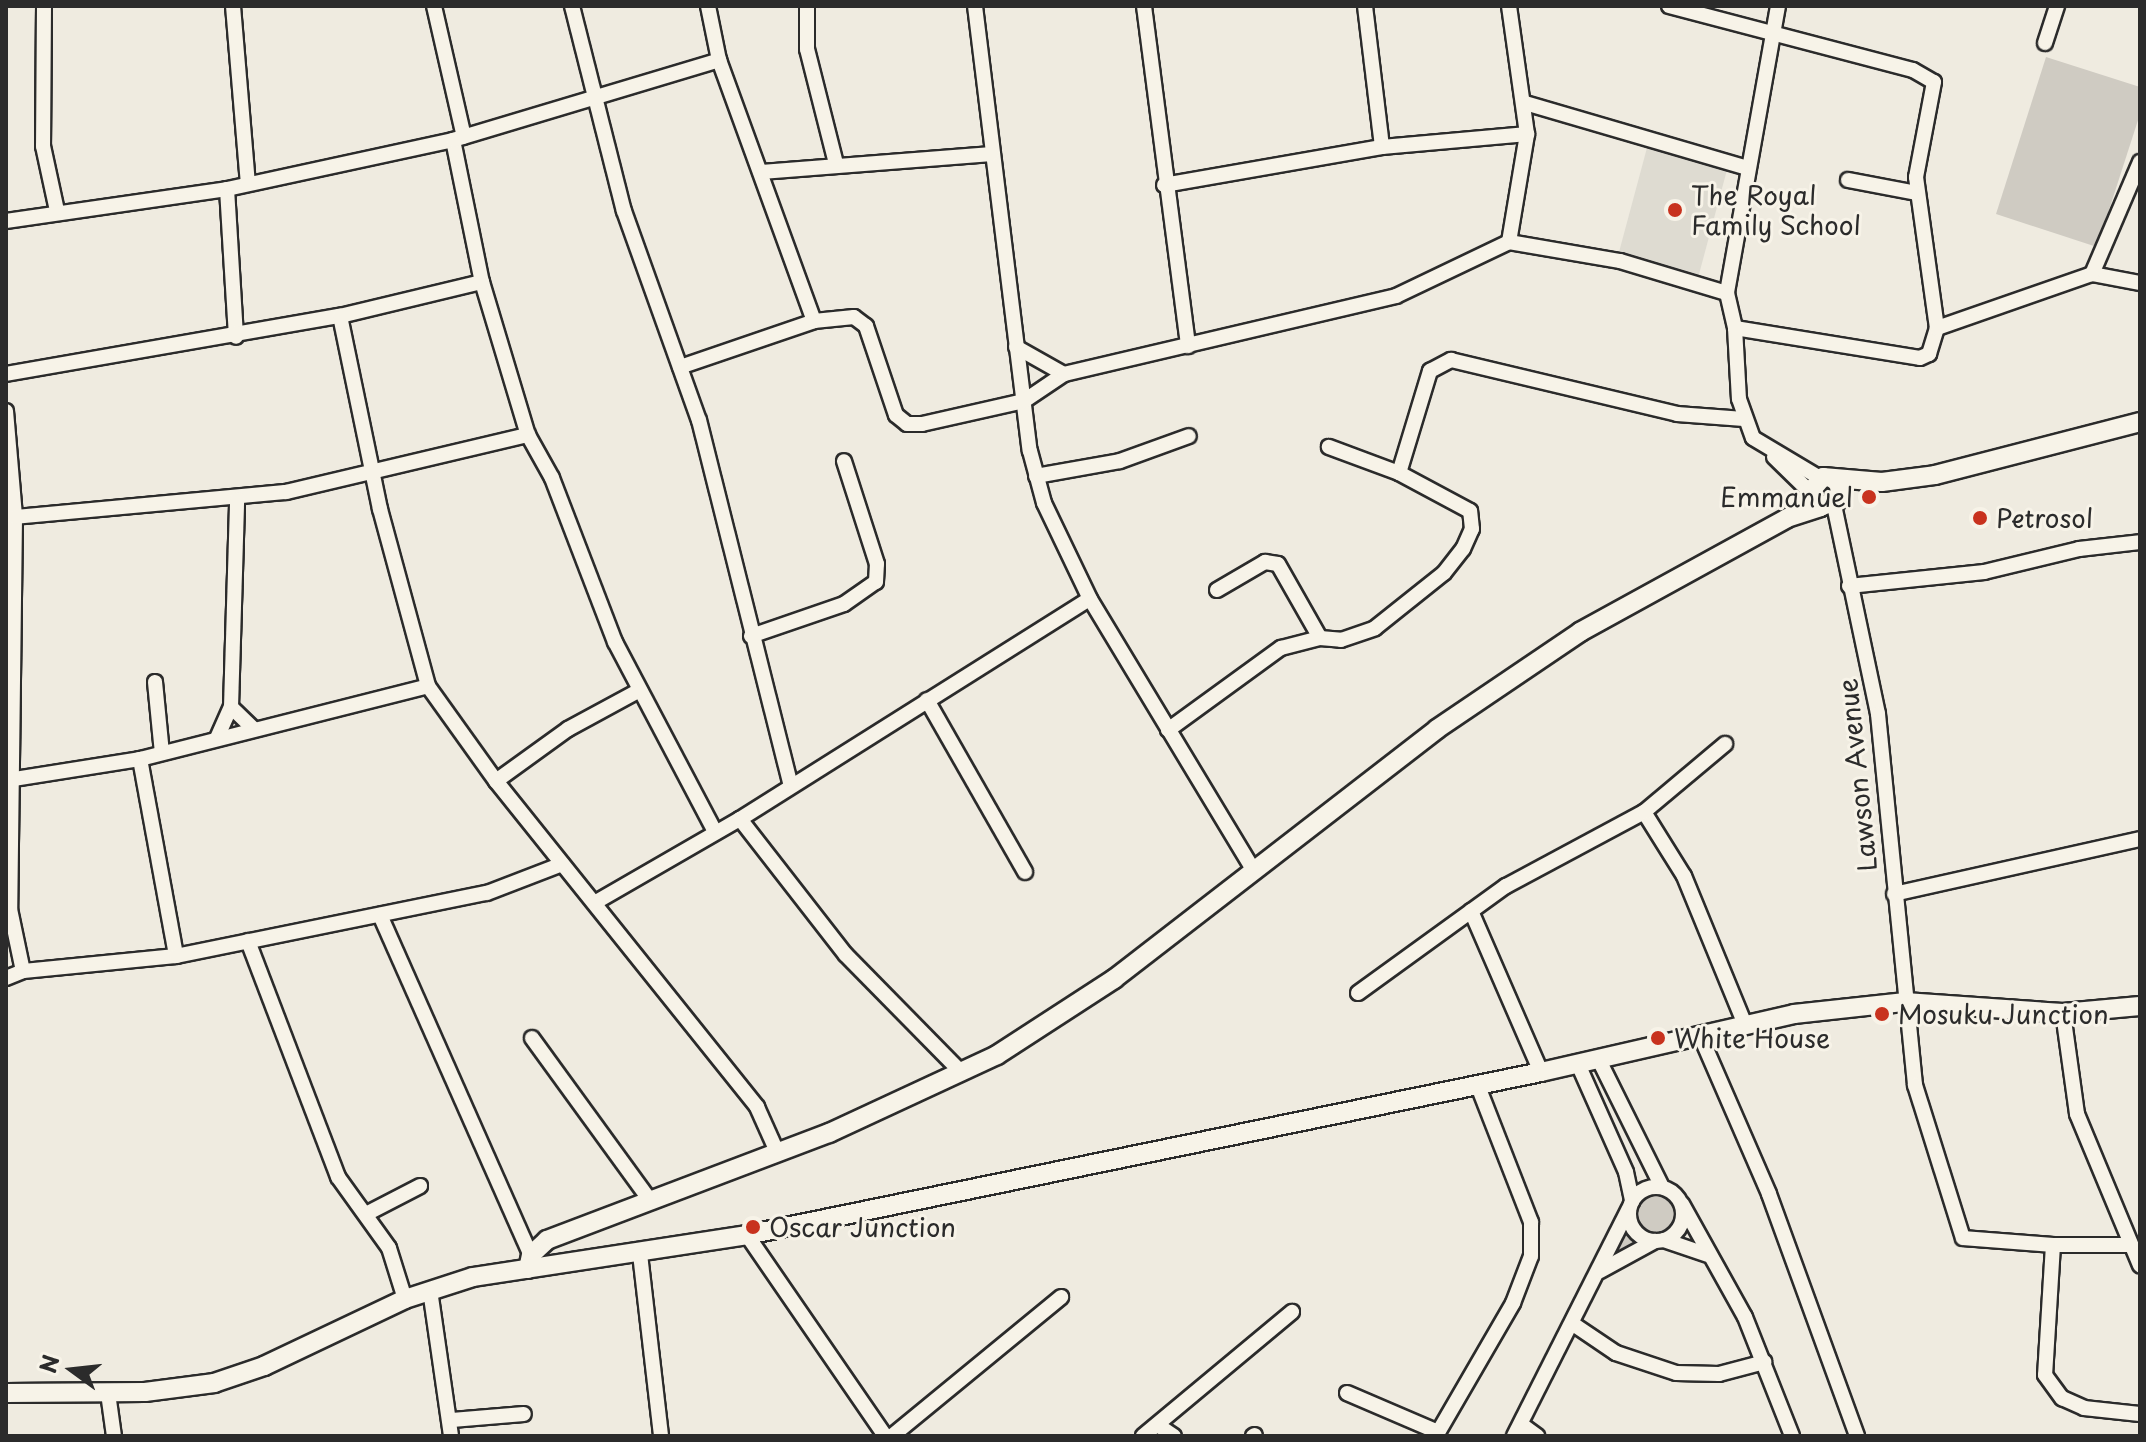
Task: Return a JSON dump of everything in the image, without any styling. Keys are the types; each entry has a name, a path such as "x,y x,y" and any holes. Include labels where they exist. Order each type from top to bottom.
{"main road":[{"path":"530,1262 547,1240 649,1199 778,1154 962,1073 1062,1016 1437,729 1567,640 1623,604 1824,496 1882,482 1980,465 2140,422"},
{"path":"6,1393 108,1393 228,1379 405,1299 530,1262 640,1254 747,1235 1478,1086 1835,1007 1905,1002 2063,1013 2140,1006"}],"street":[{"path":"44,6 43,146 57,211"},
{"path":"233,6 248,183"},
{"path":"434,6 482,282 528,435 552,478 595,597 638,691 715,832"},
{"path":"572,6 593,101 638,254 699,420 791,785"},
{"path":"708,6 719,60 814,321"},
{"path":"807,6 807,49 836,164"},
{"path":"975,6 1016,347 1036,476 1052,526 1090,599 1254,871"},
{"path":"1144,6 1164,185 1188,346"},
{"path":"1365,6 1382,147"},
{"path":"1509,6 1527,134 1509,242"},
{"path":"1669,6 1913,70 1934,82 1916,193 1937,328 1929,354 1912,358 1735,328"},
{"path":"1778,6 1727,293 1735,328 1744,419 1753,438 1824,496"},
{"path":"2045,43 2057,6"},
{"path":"6,221 57,211 227,189 458,139 593,101 719,60"},
{"path":"1525,103 1748,168"},
{"path":"1164,185 1382,147 1527,134"},
{"path":"762,172 991,154"},
{"path":"2092,274 2140,162"},
{"path":"1848,180 1916,193"},
{"path":"227,189 236,337"},
{"path":"680,367 814,321 854,317 863,321 896,415 907,424 1024,401 1064,374 1396,296 1509,242 1526,241 1620,261 1727,293"},
{"path":"1937,328 2092,274 2140,283"},
{"path":"6,374 236,337 482,282"},
{"path":"340,316 373,474 428,686 496,781 596,902 757,1107 778,1154"},
{"path":"1016,347 1064,374"},
{"path":"1399,473 1430,371 1451,360 1677,414 1744,419"},
{"path":"6,411 15,517 9,650 14,779 8,909 23,971"},
{"path":"15,517 237,499 373,474 528,435"},
{"path":"1036,476 1120,461 1189,436"},
{"path":"1168,730 1272,653 1320,638 1341,640 1375,628 1444,573 1468,539 1473,519 1470,511 1399,473 1329,447"},
{"path":"751,636 844,604 876,582 877,564 844,461"},
{"name":"Lawson Avenue","path":"1824,496 1849,586 1878,714 1915,1085 1963,1238 2053,1245"},
{"path":"217,738 231,707 237,499"},
{"path":"1849,586 1984,572 2079,549 2140,542"},
{"path":"1217,590 1265,562 1278,564 1320,638"},
{"path":"596,902 740,819 1090,599"},
{"path":"155,682 162,753"},
{"path":"14,779 140,759 428,686"},
{"path":"496,781 568,729 638,691"},
{"path":"927,700 1025,872"},
{"path":"231,707 254,729"},
{"path":"1358,993 1543,863 1644,812 1725,744"},
{"path":"140,759 176,956"},
{"path":"1644,812 1684,876 1745,1025"},
{"path":"740,819 846,955 962,1073"},
{"path":"1894,894 1995,875 2140,839"},
{"path":"6,978 23,971 176,956 380,915 487,893 562,864"},
{"path":"1471,911 1541,1072"},
{"path":"380,915 530,1262"},
{"path":"248,941 338,1177 389,1248 405,1299"},
{"path":"2063,1013 2077,1114 2140,1265"},
{"path":"1700,1035 1769,1194 1857,1436"},
{"path":"532,1038 649,1199"},
{"path":"1599,1060 1662,1187 1682,1204 1708,1255 1737,1299 1792,1436"},
{"path":"1578,1064 1626,1172 1632,1228 1708,1255"},
{"path":"1347,1393 1437,1434 1513,1303 1531,1256 1531,1222 1478,1086"},
{"path":"1593,1095 1613,1088"},
{"path":"366,1214 420,1186"},
{"path":"1537,1436 1518,1430 1630,1205 1645,1189 1662,1187"},
{"path":"1599,1271 1659,1240 1682,1222 1682,1204"},
{"path":"747,1235 885,1436"},
{"path":"2131,1245 2053,1245 2045,1375 2050,1386 2084,1408 2140,1414"},
{"path":"640,1254 661,1436"},
{"path":"430,1290 452,1420 451,1436"},
{"path":"892,1436 1061,1297"},
{"path":"1143,1436 1159,1426 1292,1312"},
{"path":"1573,1324 1616,1353 1676,1373 1719,1374 1764,1362"},
{"path":"108,1393 114,1436"},
{"path":"452,1420 524,1414"},
{"path":"1159,1426 1174,1436"}],"shaded area":[{"path":"2046,57 2140,87 2140,114 2097,247 1996,214"},
{"name":"The Royal Family School","path":"1648,144 1728,165 1699,276 1618,254"},
{"path":"1656,1195 1669,1201 1675,1214 1669,1227 1656,1233 1643,1227 1637,1214 1643,1201"},
{"path":"1624,1218 1628,1230 1643,1243 1612,1254"}],"place":[{"name":"The Royal Family School","path":"1675,210"},
{"name":"Emmanuel","path":"1869,497"},
{"name":"Petrosol","path":"1980,518"},
{"name":"Mosuku Junction","path":"1882,1014"},
{"name":"White House","path":"1658,1038"},
{"name":"Oscar Junction","path":"753,1227"}]}
